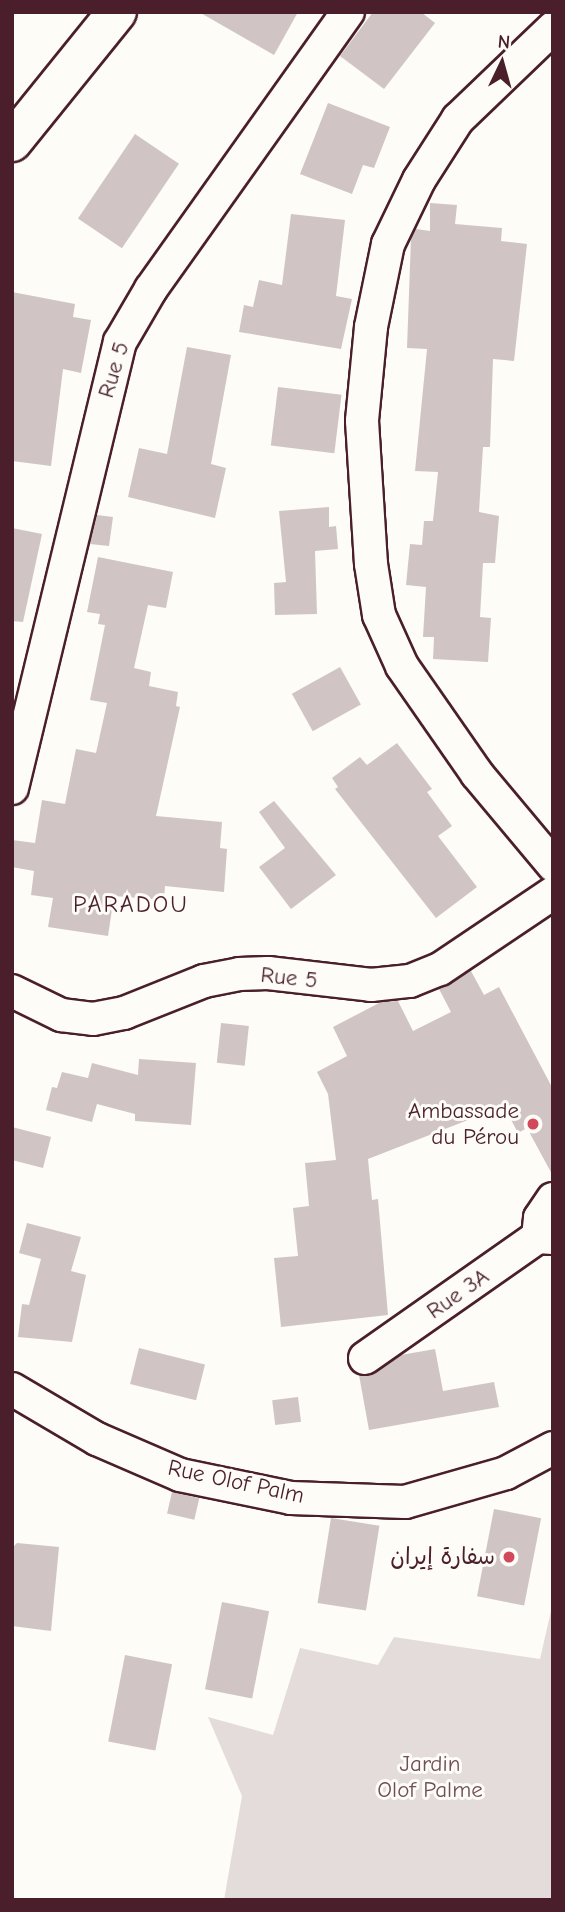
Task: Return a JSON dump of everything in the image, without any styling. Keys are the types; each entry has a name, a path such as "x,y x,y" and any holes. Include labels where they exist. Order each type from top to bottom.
{"main road":[{"path":"12,142 117,12"}],"street":[{"name":"Rue 5","path":"12,788 120,342 151,289 348,12"},
{"path":"553,28 458,119 419,180 388,244 370,327 362,421 368,526 379,615 402,666 477,774 553,865"},
{"name":"Rue 5","path":"12,991 61,1015 93,1019 124,1013 204,982 239,974 268,973 371,985 410,981 440,969 553,893"},
{"path":"545,1238 540,1218 553,1199"},
{"name":"Rue 3A","path":"365,1358 545,1238"},
{"name":"Rue Olof Palm","path":"12,1389 97,1439 180,1475 291,1498 405,1502 506,1473 553,1448"}],"green space":[{"name":"Jardin Olof Palme","path":"553,1602 553,1900 224,1900 242,1796 208,1717 273,1735 300,1648 378,1665 394,1637 540,1659"}],"building":[{"path":"199,12 298,12 274,55"},
{"path":"373,12 421,12 435,23 384,89 340,56"},
{"path":"328,103 390,127 374,168 363,165 352,194 300,174"},
{"path":"135,134 179,164 122,248 78,219"},
{"path":"430,203 457,205 455,224 502,228 501,241 527,244 514,361 493,359 490,447 483,447 479,512 499,516 495,563 483,563 480,617 491,618 488,662 433,659 434,637 423,637 426,587 406,585 410,544 422,545 424,521 433,521 438,472 415,471 427,349 407,348 411,238 416,229 430,231"},
{"path":"291,214 345,220 336,296 352,299 341,349 239,332 244,305 253,307 259,280 282,285"},
{"path":"12,292 75,304 73,317 91,320 81,373 63,369 51,466 12,461"},
{"path":"187,347 231,355 211,464 226,468 215,518 128,497 139,448 167,454"},
{"path":"278,387 342,395 334,453 271,446"},
{"path":"329,507 329,527 336,526 338,549 315,551 317,614 275,615 274,583 286,582 279,511"},
{"path":"97,515 113,517 109,546 90,544"},
{"path":"12,528 42,534 23,622 12,621"},
{"path":"98,557 173,572 166,608 148,605 134,668 151,672 149,686 178,692 176,706 180,707 156,816 222,822 220,848 227,849 224,892 165,886 164,900 114,896 108,936 48,927 53,898 31,895 34,871 12,867 12,840 35,843 42,800 65,804 76,749 96,753 107,703 90,700 105,625 98,624 100,614 87,612"},
{"path":"340,667 361,705 313,731 292,694"},
{"path":"397,743 432,789 427,792 452,826 438,836 477,887 436,918 335,789 338,787 332,778 360,757 367,765"},
{"path":"274,801 336,875 291,909 259,867 285,848 259,812"},
{"path":"471,971 484,995 499,987 553,1089 553,1176 527,1128 518,1133 504,1106 368,1159 372,1200 378,1199 388,1315 281,1327 274,1258 298,1256 293,1208 309,1206 305,1163 336,1160 328,1094 317,1072 347,1056 333,1027 381,1002 398,1001 413,1031 451,1012 439,989"},
{"path":"221,1023 249,1026 245,1066 217,1063"},
{"path":"139,1059 196,1063 191,1125 135,1121 135,1114 97,1104 92,1122 46,1110 52,1087 57,1088 62,1072 88,1078 92,1063 138,1075"},
{"path":"12,1127 51,1137 43,1168 12,1160"},
{"path":"27,1223 81,1237 71,1271 86,1275 72,1342 18,1337 22,1304 29,1305 41,1259 19,1253"},
{"path":"139,1348 205,1364 196,1400 130,1384"},
{"path":"435,1349 443,1391 494,1382 499,1407 369,1430 359,1375 375,1373 401,1355"},
{"path":"298,1397 301,1422 275,1425 272,1400"},
{"path":"172,1492 199,1498 194,1520 167,1513"},
{"name":"سفارة إيران","path":"494,1509 541,1518 524,1606 477,1596"},
{"path":"331,1518 379,1526 366,1611 318,1603"},
{"path":"17,1543 59,1547 51,1631 12,1626 12,1548"},
{"path":"222,1602 269,1611 252,1699 205,1689"},
{"path":"125,1655 172,1664 155,1751 108,1741"}],"place":[{"name":"Ambassade du Pérou","path":"533,1124"},
{"name":"سفارة إيران","path":"509,1557"}],"district":[{"name":"PARADOU","path":"131,905"}]}
